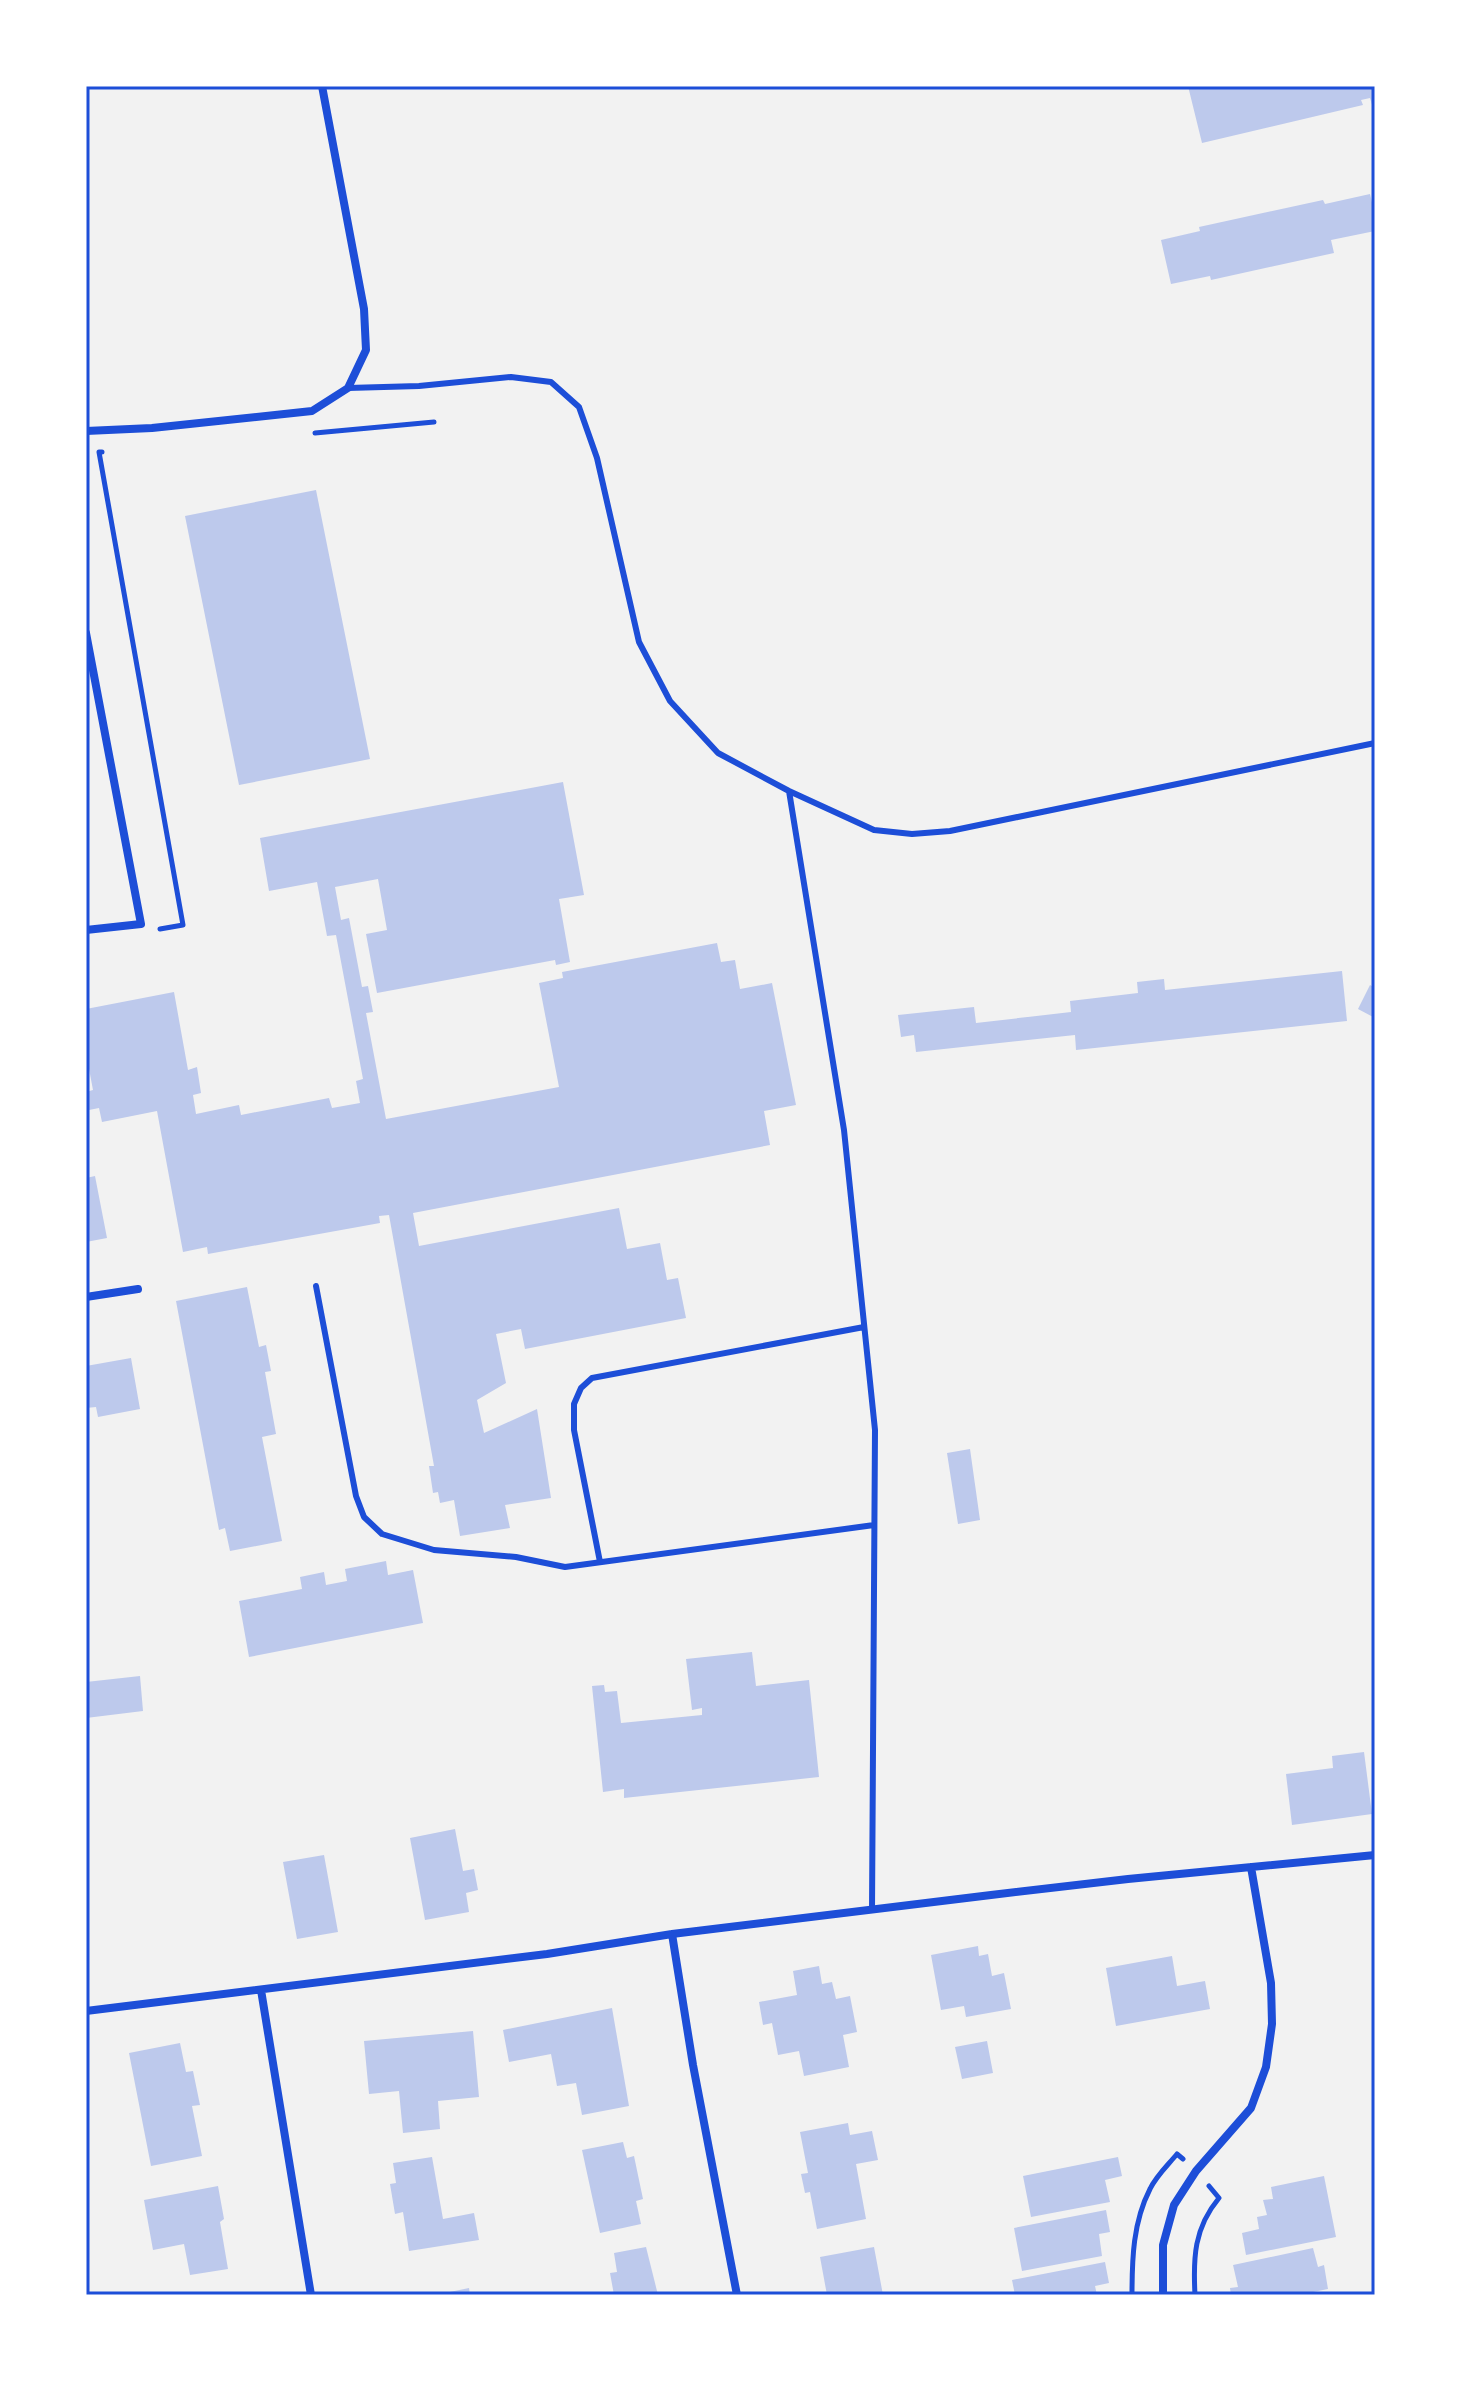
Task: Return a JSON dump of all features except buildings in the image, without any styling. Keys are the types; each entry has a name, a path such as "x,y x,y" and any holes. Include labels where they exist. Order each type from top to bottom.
{"street":[{"path":"86,431 152,428 312,411 348,388 366,350 364,309 322,86"},
{"path":"86,633 141,924 86,930"},
{"path":"86,1297 138,1289"},
{"path":"86,2011 547,1954 672,1934 1128,1879 1375,1855"},
{"path":"1163,2295 1163,2245 1174,2205 1196,2171 1251,2108 1266,2067 1272,2024 1271,1983 1251,1867"},
{"path":"672,1934 693,2065 737,2295"},
{"path":"261,1990 311,2295"}],"lane":[{"path":"348,388 419,386 511,377 551,382 579,407 597,458 639,642 670,701 718,753 789,791 874,830 912,834 950,831 1375,743"},
{"path":"789,791 844,1130 875,1430 872,1910"},
{"path":"316,1286 356,1496 364,1517 382,1534 434,1550 516,1557 565,1567 874,1525"},
{"path":"600,1562 574,1430 574,1404 581,1388 592,1378 864,1327"}],"path":[{"path":"314,434 434,422"},
{"path":"115,451 99,452 183,925 156,930"},
{"path":"1132,2295 1132,2256 1139,2215 1151,2187 1177,2154 1219,2198 1206,2214 1196,2242 1193,2271 1195,2295"}]}
